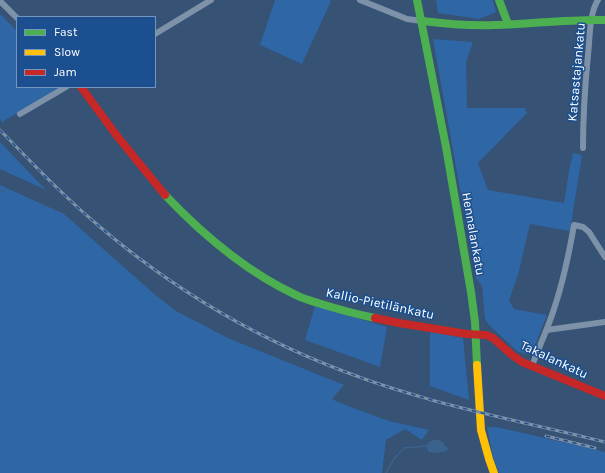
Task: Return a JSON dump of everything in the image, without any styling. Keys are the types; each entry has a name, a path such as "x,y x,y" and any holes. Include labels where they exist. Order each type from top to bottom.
{"street":[{"path":"156,33 211,0"},
{"path":"360,0 408,19 469,26 605,20"},
{"name":"Hennalankatu","path":"417,0 446,147 470,284 475,322 482,430 494,473"},
{"path":"499,0 508,24"},
{"name":"Katsastajankatu","path":"583,148 584,99 592,20 595,5 598,0"},
{"path":"0,1 16,17"},
{"path":"20,114 64,88"},
{"name":"Kallio-Pietilänkatu","path":"82,88 117,136 160,189 180,210 210,238 262,276 299,297 346,312 399,323 475,334"},
{"path":"532,366 554,310 565,270 574,225 583,227 588,232 605,257"},
{"path":"547,330 605,322"},
{"name":"Takalankatu","path":"475,334 486,335 494,338 522,362 605,396"}],"shaded area":[{"path":"275,0 331,1 302,64 260,45"},
{"path":"436,0 493,0 496,12 479,19 438,13"},
{"path":"0,14 16,30 16,88 60,88 2,122 0,119"},
{"path":"433,39 473,42 466,62 467,108 525,108 527,113 478,163 488,190 564,203 573,153 582,155 570,231 530,224 518,275 509,300 514,309 547,315 534,348 529,354 518,352 489,325 485,319 482,286 476,278"},
{"path":"0,142 46,190 0,169"},
{"path":"0,185 64,214 153,293 176,311 230,339 344,385 332,399 340,403 389,421 429,430 422,440 405,429 386,440 382,473 0,473"},
{"path":"315,306 387,327 380,367 305,340"},
{"path":"430,332 463,338 469,400 430,386"},
{"path":"487,427 497,427 605,452 605,473 499,473 493,457"},
{"path":"433,440 439,440 442,442 448,448 447,451 437,453 429,452 426,446"}],"waterway":[{"path":"0,192 5,190"},
{"path":"386,473 394,459 404,448 426,446"}],"railway":[{"path":"0,130 68,198 122,245 186,291 254,331 325,364 389,387 435,401 605,442"},
{"path":"546,436 595,448"}],"traffic: fast":[{"path":"417,0 446,147 471,292 475,322 477,365"},
{"path":"499,0 508,24"},
{"path":"422,21 486,25 605,20"},
{"path":"165,195 227,252 279,287 308,300 375,318"}],"traffic: slow":[{"path":"477,365 481,430 494,473"}],"traffic: jam":[{"path":"82,88 117,136 165,195"},
{"path":"375,318 467,334 486,335 493,338 522,362 605,396"}]}
